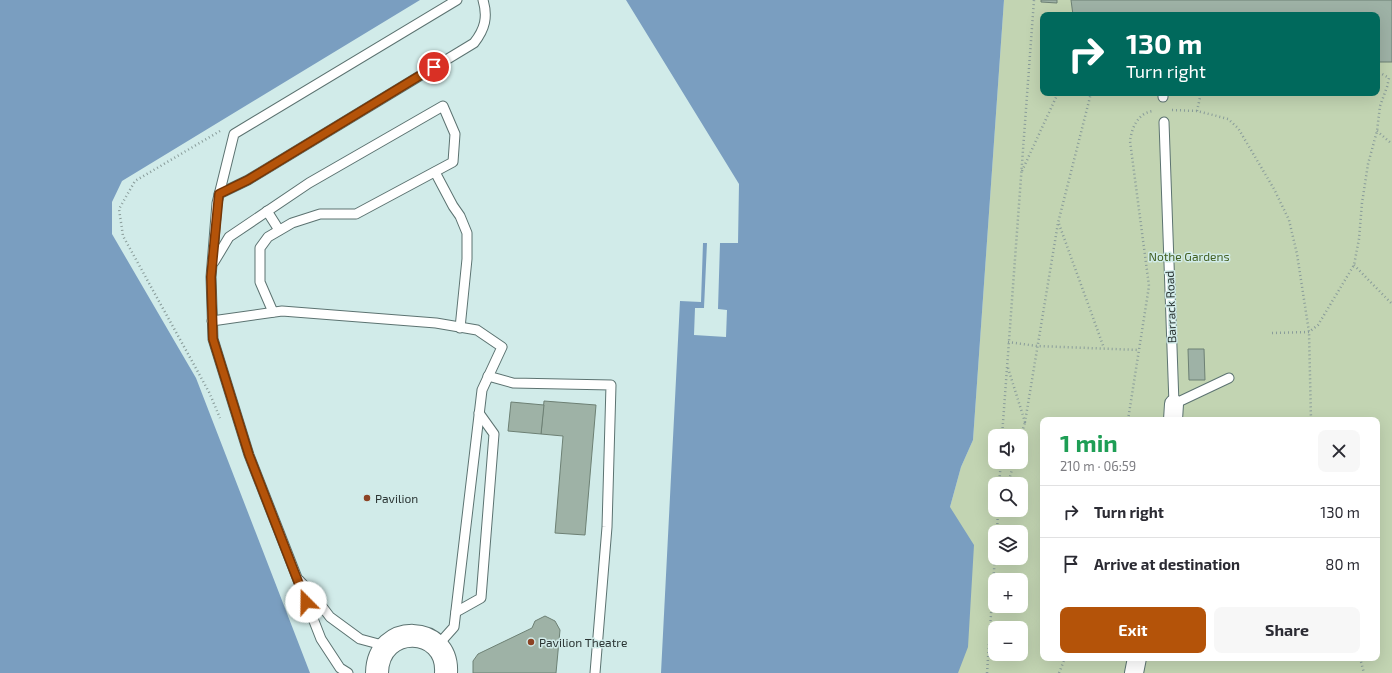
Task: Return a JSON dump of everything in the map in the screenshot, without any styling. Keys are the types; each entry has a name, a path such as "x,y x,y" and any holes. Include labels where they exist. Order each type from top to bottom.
{"street":[{"path":"378,673 379,660 386,646 394,640 404,636 423,637 437,646 443,655 446,673"},
{"path":"1134,673 1136,661"}],"lane":[{"path":"348,673 340,668 321,639 247,448 213,339 212,265 219,194 234,134 457,0"},
{"path":"219,194 248,180 474,43 481,34 487,12 483,0"},
{"path":"212,265 229,237 309,183 443,106 456,134 453,162 356,214 320,214 292,223 268,237 260,248 260,282 273,312"},
{"name":"Barrack Road","path":"1164,122 1173,412"},
{"path":"435,172 460,216 467,233 467,259 460,328"},
{"path":"268,211 278,230"},
{"path":"212,321 282,311 436,323 477,330 502,347 482,390 454,627 437,646"},
{"path":"488,376 513,383 611,385 606,527 595,673"},
{"path":"1173,412 1229,378"},
{"path":"456,612 481,598 494,434 479,413"},
{"path":"296,576 314,596 330,618 360,639 386,646"}],"path":[{"path":"1002,429 1034,0"},
{"path":"1272,333 1310,332 1325,316 1354,265 1359,239 1362,203 1368,164 1377,131 1380,106 1388,88 1390,77 1380,74"},
{"path":"1021,172 1057,96"},
{"path":"1023,429 1058,223 1090,96"},
{"path":"1196,111 1200,96"},
{"path":"221,421 209,392 123,236 119,209 135,181 226,127"},
{"path":"1238,128 1274,189 1289,220 1297,254 1310,332 1311,417"},
{"path":"1377,131 1392,144"},
{"path":"1128,417 1149,286 1130,141"},
{"path":"1058,223 1104,348"},
{"path":"1354,265 1392,304"},
{"path":"1008,342 1037,346 1139,350"},
{"path":"1007,365 1025,422"},
{"path":"987,673 994,565"},
{"path":"1059,673 1064,661"},
{"path":"1361,661 1364,673"}],"green space":[{"name":"Nothe Gardens","path":"1004,0 1071,0 1073,12 1040,12 1040,96 1380,96 1380,62 1392,62 1392,673 958,673 950,507 961,467 973,440"}],"water":[{"path":"0,0 420,0 122,181 112,202 112,234 196,378 310,673 0,673"},
{"path":"626,0 1004,0 973,440 961,467 950,507 974,545 968,647 958,673 661,673 680,301 701,302 703,243 738,243 739,184"}],"pier":[{"path":"707,243 720,243 718,309 727,310 726,337 694,335 695,308 704,308"}],"building":[{"path":"1041,0 1057,0 1057,3 1041,2"},
{"path":"1071,0 1392,0 1392,62 1380,62 1380,12 1073,12"},
{"path":"1188,349 1204,349 1205,380 1189,380"},
{"path":"544,401 596,405 585,535 555,533 563,436 541,434"},
{"path":"511,402 544,405 541,434 508,431"},
{"name":"Pavilion Theatre","path":"545,616 555,621 560,630 556,673 473,673 473,661 478,654 532,628 535,621"}],"place":[{"name":"Pavilion","path":"367,498"},
{"name":"Pavilion Theatre","path":"531,642"}],"route":[{"path":"306,602 249,455 213,339 211,277 219,194 248,180 434,67"}]}
